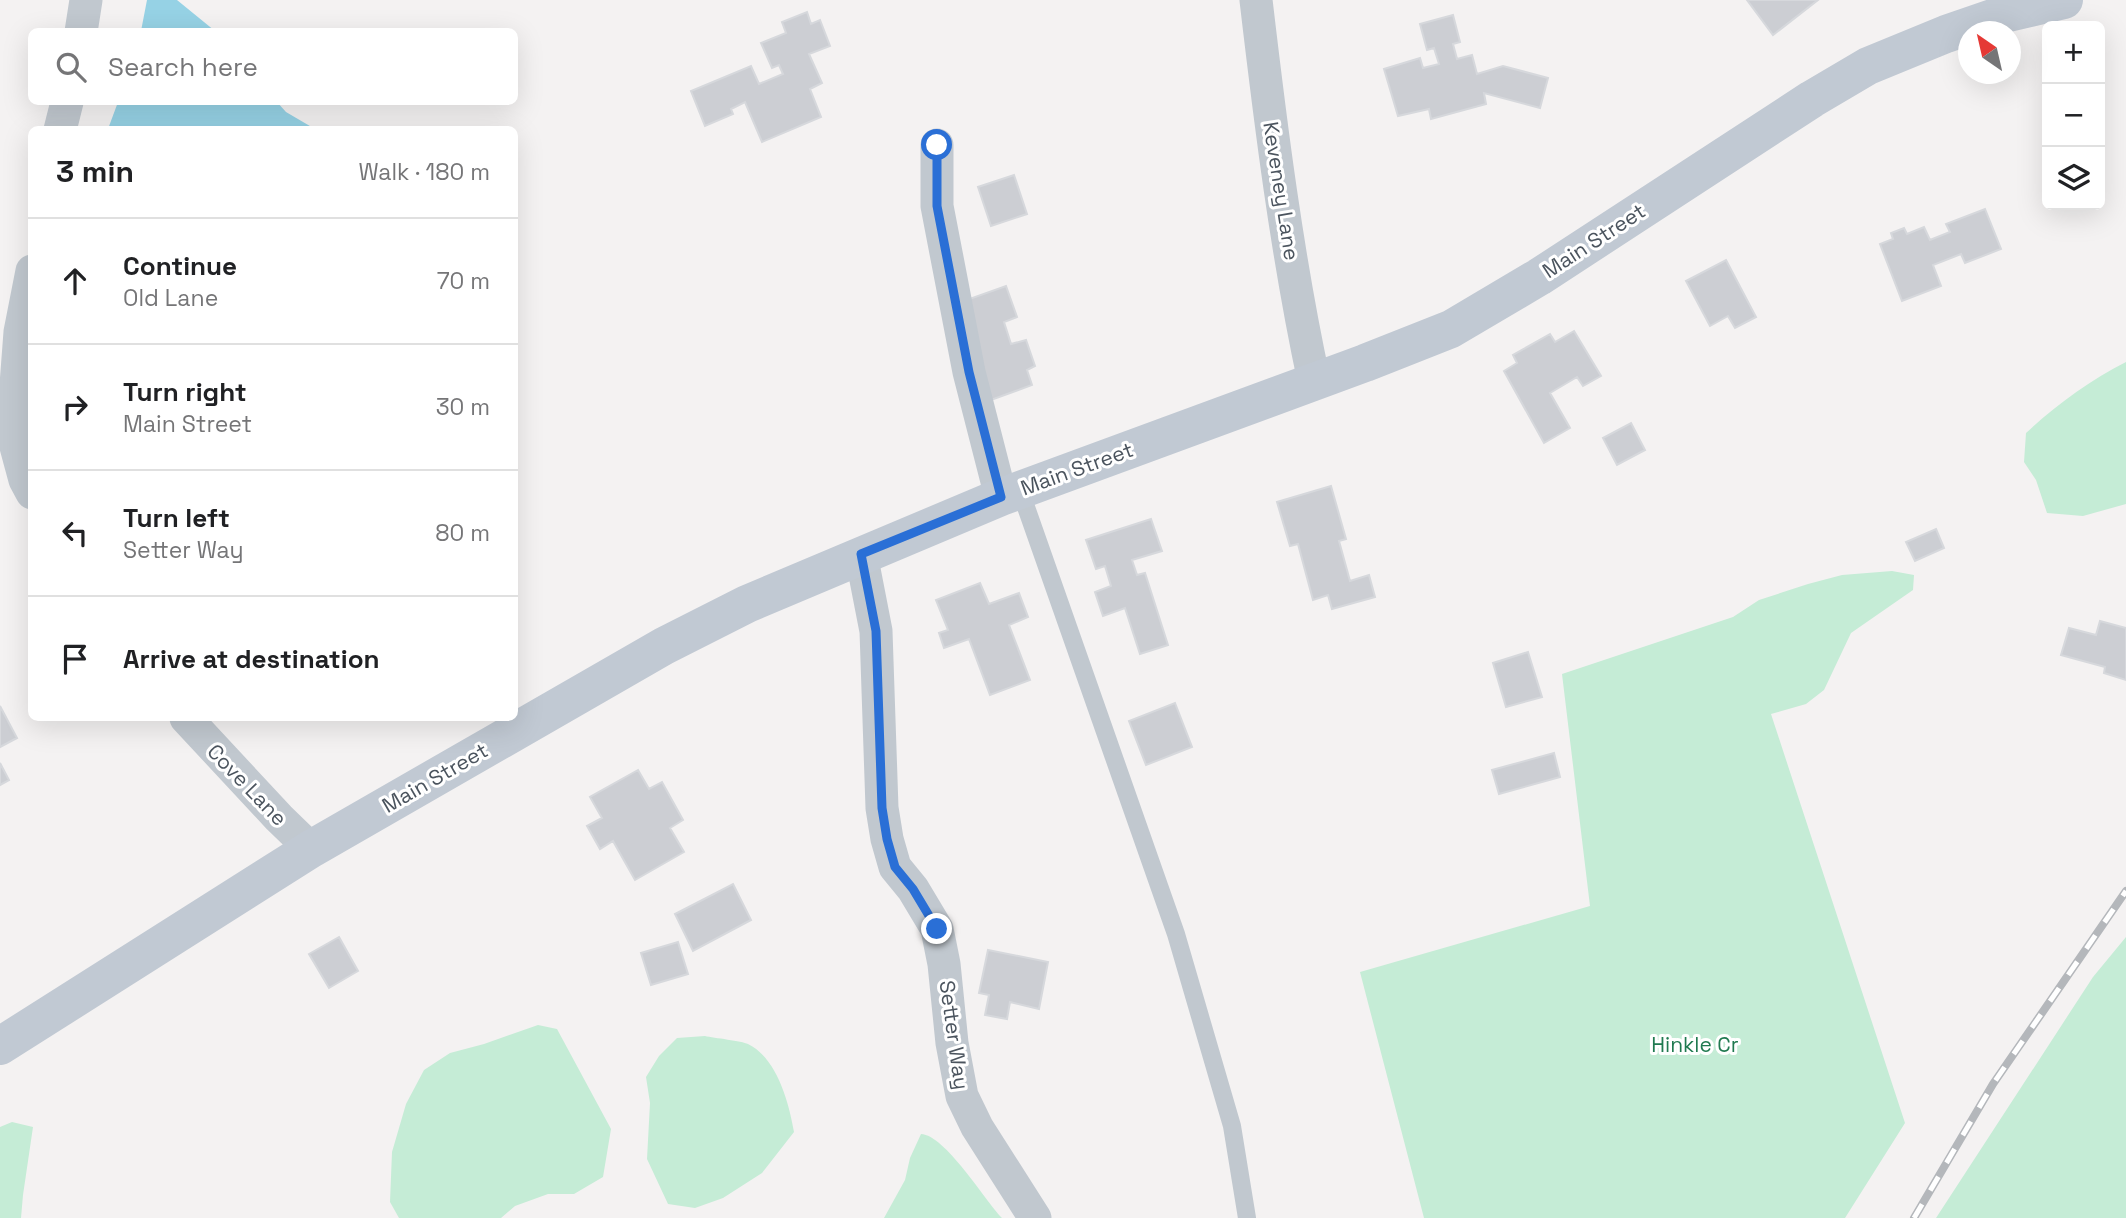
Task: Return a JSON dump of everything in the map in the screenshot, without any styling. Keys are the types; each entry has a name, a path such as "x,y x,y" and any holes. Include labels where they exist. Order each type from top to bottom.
{"main road":[{"name":"Main Street","path":"0,1046 311,849 664,646 747,604 1011,493 1451,329 1493,306 1812,99 1868,66 1969,26 2064,0"}],"street":[{"path":"81,28 86,0"},
{"name":"Keveney Lane","path":"1256,0 1270,126 1302,324 1314,381"},
{"path":"61,126 65,105"},
{"path":"937,145 937,206 969,372 1011,493"},
{"path":"28,291 20,332 15,443 28,486"},
{"name":"Setter Way","path":"861,554 876,631 882,808 887,839 895,867 913,889 937,929 944,964 951,1043 962,1096 977,1127 1035,1218"},
{"name":"Cove Lane","path":"189,721 261,800 311,849"}],"lane":[{"path":"1011,493 1176,934 1232,1126 1247,1218"}],"green space":[{"path":"2126,362 2126,504 2083,516 2047,513 2036,480 2024,462 2026,433 2073,394"},
{"name":"Hinkle Cr","path":"1892,571 1914,575 1913,590 1851,633 1824,690 1806,704 1771,714 1905,1123 1845,1218 1424,1218 1360,972 1590,906 1562,674 1733,617 1759,600 1808,584 1842,575"},
{"path":"2126,937 2126,1218 1936,1218 2093,977"},
{"path":"538,1025 557,1029 611,1129 603,1177 574,1194 548,1194 515,1206 501,1218 399,1218 390,1202 392,1152 406,1104 424,1070 450,1053"},
{"path":"705,1036 748,1044 767,1060 785,1095 794,1132 762,1173 723,1198 695,1208 668,1204 647,1159 650,1103 646,1077 659,1056 677,1038"},
{"path":"12,1122 33,1127 21,1218 0,1218 0,1127"},
{"path":"921,1134 931,1137 952,1156 1002,1218 884,1218 905,1180 910,1158"}],"water":[{"path":"147,0 177,0 211,28 142,28"},
{"path":"117,105 280,105 286,112 310,126 109,126"}],"building":[{"path":"1747,0 1818,0 1773,35"},
{"path":"807,12 811,24 820,20 830,46 809,54 822,83 810,89 821,117 762,142 745,102 731,109 733,114 705,126 691,91 751,66 759,84 783,74 779,65 772,68 761,43 786,33 782,22"},
{"path":"1453,15 1460,42 1453,44 1457,59 1472,55 1477,74 1503,66 1548,78 1540,108 1484,93 1486,104 1431,119 1429,109 1398,116 1384,69 1420,58 1423,68 1439,64 1434,48 1427,50 1420,24"},
{"path":"1014,175 1027,214 991,226 978,187"},
{"path":"1985,209 2001,249 1965,263 1961,254 1933,265 1941,286 1902,301 1880,244 1893,239 1891,233 1904,228 1907,234 1924,227 1930,240 1950,232 1946,224"},
{"path":"1726,260 1756,317 1735,328 1728,316 1710,326 1686,281"},
{"path":"1006,286 1017,317 1004,322 1011,344 1026,340 1035,366 1027,370 1032,385 991,400 958,303"},
{"path":"1574,331 1601,376 1583,386 1577,377 1550,393 1570,428 1544,443 1504,371 1517,363 1513,355 1550,334 1555,342"},
{"path":"1631,423 1645,450 1617,465 1603,438"},
{"path":"1331,486 1346,539 1339,541 1350,581 1369,575 1375,597 1332,609 1328,595 1313,600 1298,544 1290,546 1277,502"},
{"path":"1151,519 1162,551 1132,560 1137,575 1145,573 1168,645 1140,654 1125,608 1103,616 1095,592 1111,586 1105,566 1096,569 1086,540"},
{"path":"1936,529 1944,548 1915,561 1906,542"},
{"path":"980,583 989,604 1019,593 1028,617 1009,625 1030,680 990,695 969,639 944,648 939,633 948,630 936,600"},
{"path":"2100,621 2126,628 2126,680 2104,673 2105,667 2061,655 2069,628 2096,635"},
{"path":"1528,652 1542,697 1506,707 1493,663"},
{"path":"1175,703 1192,747 1146,765 1129,721"},
{"path":"0,706 17,738 0,747"},
{"path":"1554,753 1560,777 1499,794 1492,770"},
{"path":"0,763 9,780 0,785"},
{"path":"638,770 649,789 662,782 683,820 670,828 684,852 635,880 613,841 600,849 587,826 602,818 590,797"},
{"path":"733,884 751,920 693,951 675,914"},
{"path":"339,937 358,971 329,988 309,954"},
{"path":"678,942 688,974 651,985 641,953"},
{"path":"988,950 1048,962 1039,1009 1010,1002 1007,1019 985,1015 989,995 979,993"}],"railway":[{"path":"1914,1218 1993,1084 2126,891"}],"route":[{"path":"937,145 937,206 952,290 969,372 1001,497 861,554 876,631 882,808 887,839 895,867 913,889 937,929"}]}
